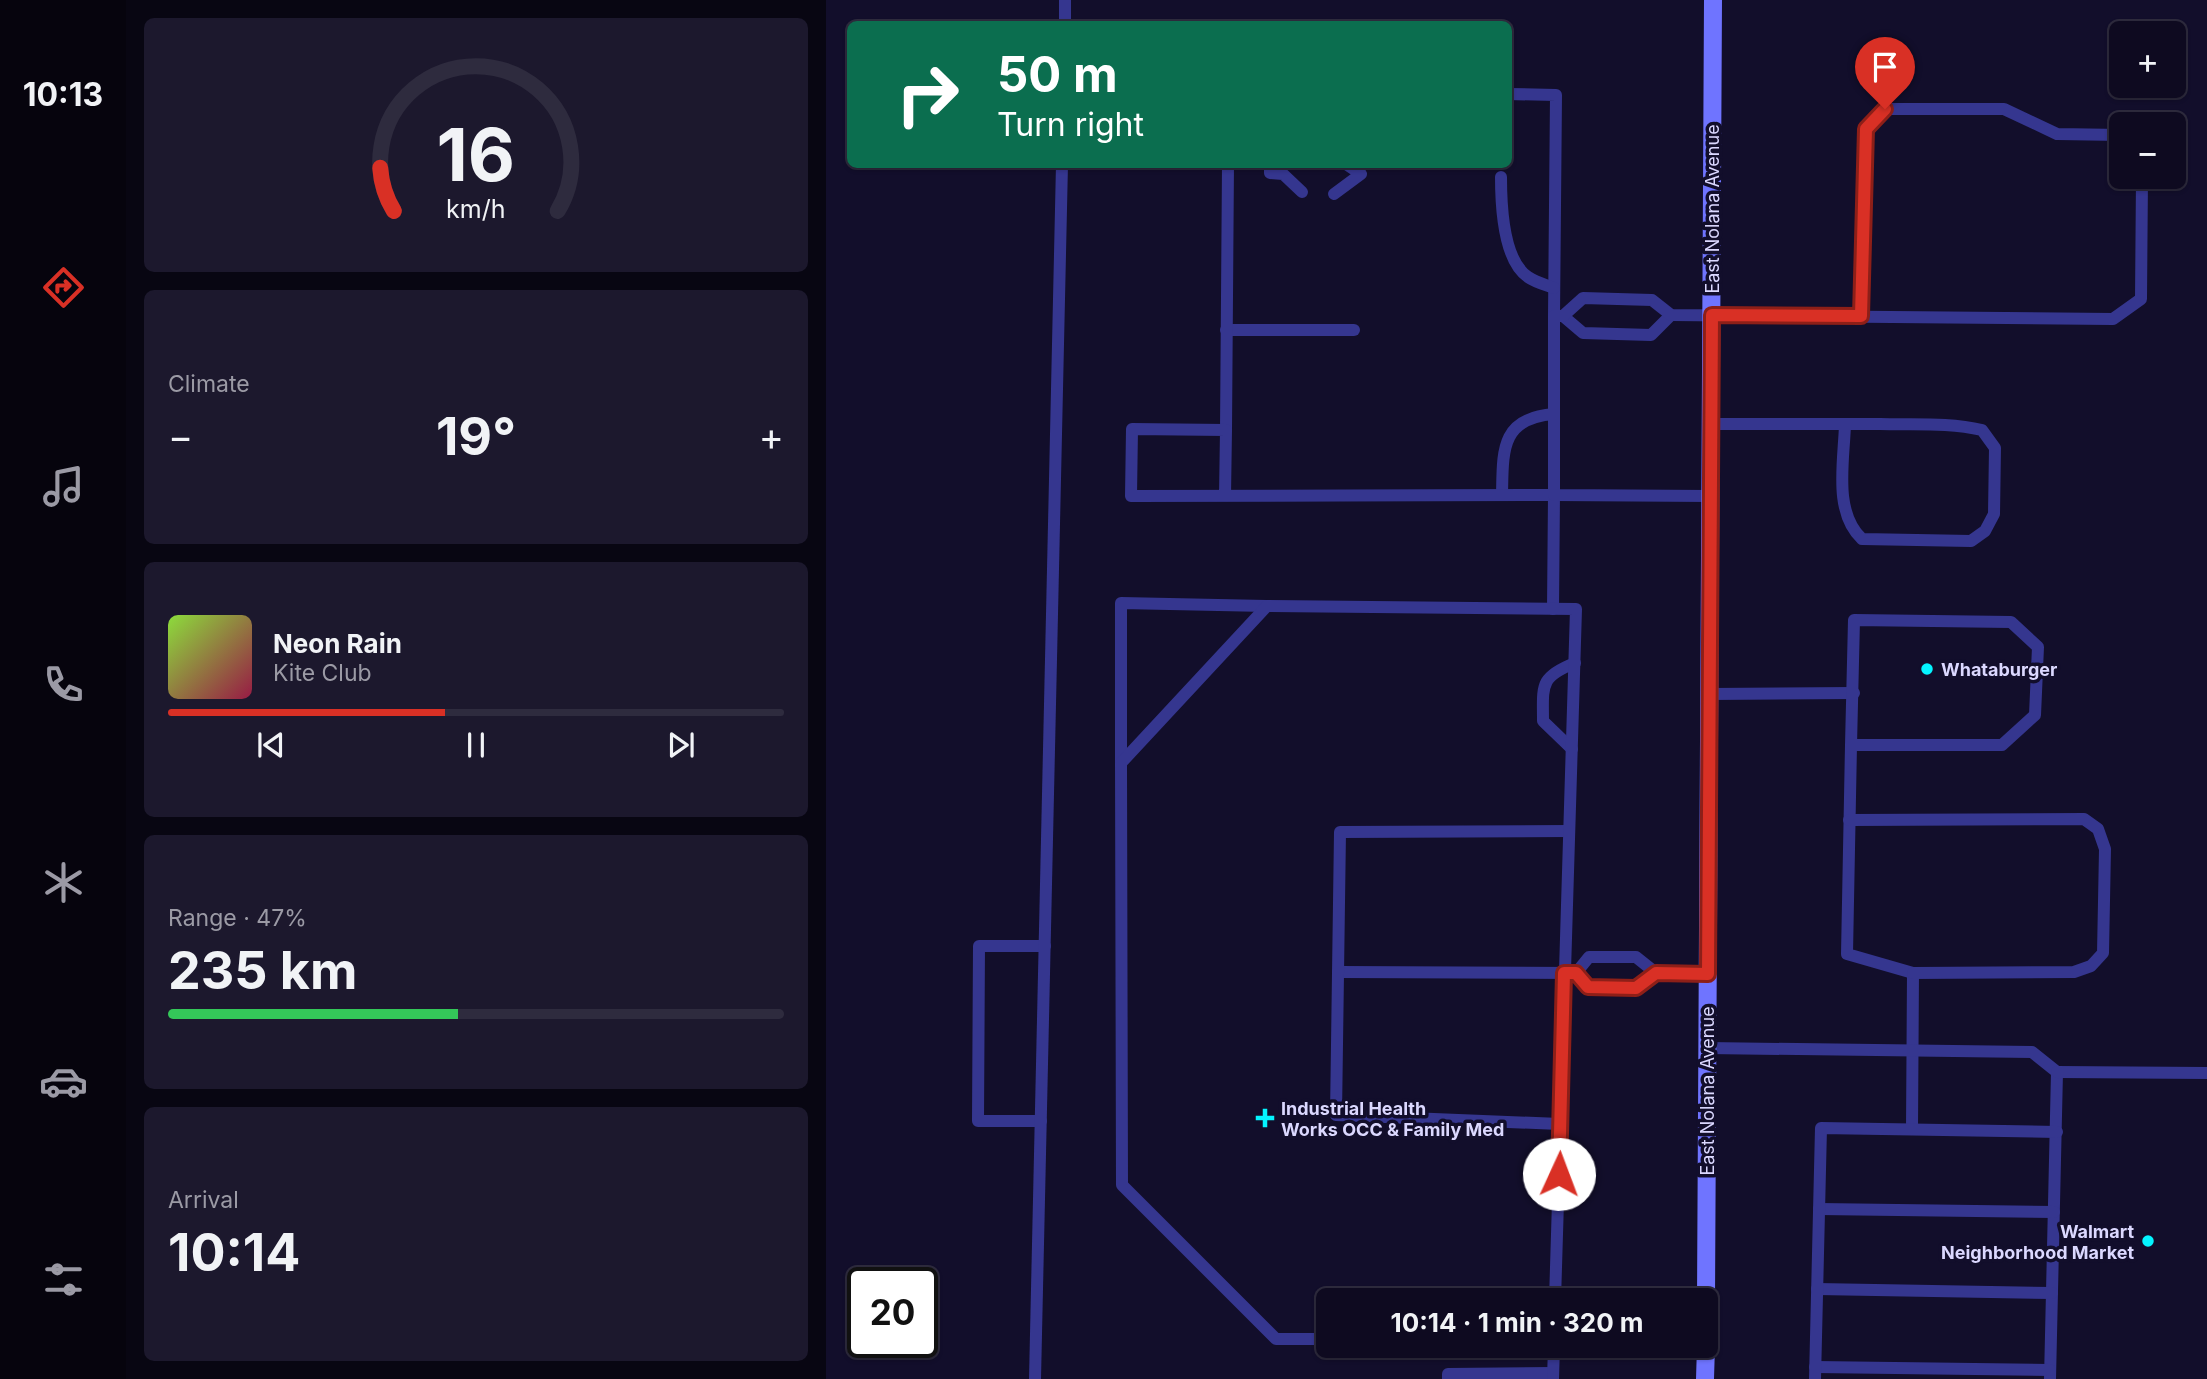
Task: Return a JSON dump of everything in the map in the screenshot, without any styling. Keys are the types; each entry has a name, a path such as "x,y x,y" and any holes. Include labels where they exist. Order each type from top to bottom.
{"main road":[{"name":"East Nolana Avenue","path":"1706,1288 1713,0"},
{"path":"1705,1379 1706,1358"}],"lane":[{"path":"1065,21 1066,0"},
{"path":"1512,93 1556,95 1554,288 1558,316 1554,414 1553,609"},
{"path":"1861,316 1866,129 1885,109 2004,109 2057,134 2109,135"},
{"path":"1035,1379 1062,168"},
{"path":"1225,496 1228,168"},
{"path":"1270,168 1270,173 1288,169 1302,192"},
{"path":"1334,194 1361,174 1352,168"},
{"path":"1501,177 1503,230 1514,256 1526,276 1554,288"},
{"path":"1558,316 1583,298 1652,300 1671,315 2113,319 2141,299 2142,189"},
{"path":"1558,316 1583,333 1651,335 1671,315"},
{"path":"1226,330 1354,330"},
{"path":"1502,495 1503,454 1507,437 1519,424 1535,415 1554,414"},
{"path":"1711,424 1844,424 1962,425 1982,430 1994,448 1994,514 1985,531 1971,541 1861,539 1850,528 1844,513 1844,424"},
{"path":"1226,430 1132,429 1131,496 1710,496"},
{"path":"1316,1339 1276,1339 1122,1185 1121,603 1576,609 1569,831 1570,973 1560,1124 1555,1288"},
{"path":"1121,763 1267,606"},
{"path":"1849,820 2084,819 2098,829 2105,849 2102,953 2091,967 2074,972 1913,973 1847,954 1849,820 1851,745 1854,693 1854,621 2011,622 2038,647 2035,715 2002,745 1851,745"},
{"path":"1572,749 1544,721 1543,688 1554,671 1575,663"},
{"path":"1709,694 1854,693"},
{"path":"1560,1124 1336,1115 1340,832 1569,831"},
{"path":"1041,1121 978,1121 979,946 1045,946"},
{"path":"1570,973 1589,957 1636,957 1656,973 1708,974"},
{"path":"1338,972 1570,973 1588,987 1636,988 1656,973"},
{"path":"1912,1129 1913,973"},
{"path":"1707,1048 2032,1052 2057,1072 2207,1073"},
{"path":"2057,1072 2057,1132 2050,1375 1815,1373 1821,1128 2057,1132"},
{"path":"1819,1209 2053,1212"},
{"path":"1817,1289 2052,1293"},
{"path":"1448,1379 1448,1374 1553,1376 1554,1358"}],"place":[{"name":"Whataburger","path":"1927,669"},
{"name":"Industrial Health Works OCC & Family Med","path":"1265,1118"},
{"name":"Walmart Neighborhood Market","path":"2148,1241"}],"route":[{"path":"1559,1174 1564,973 1576,973 1588,987 1636,988 1656,973 1708,974 1712,315 1861,316 1866,129 1885,109"}]}
